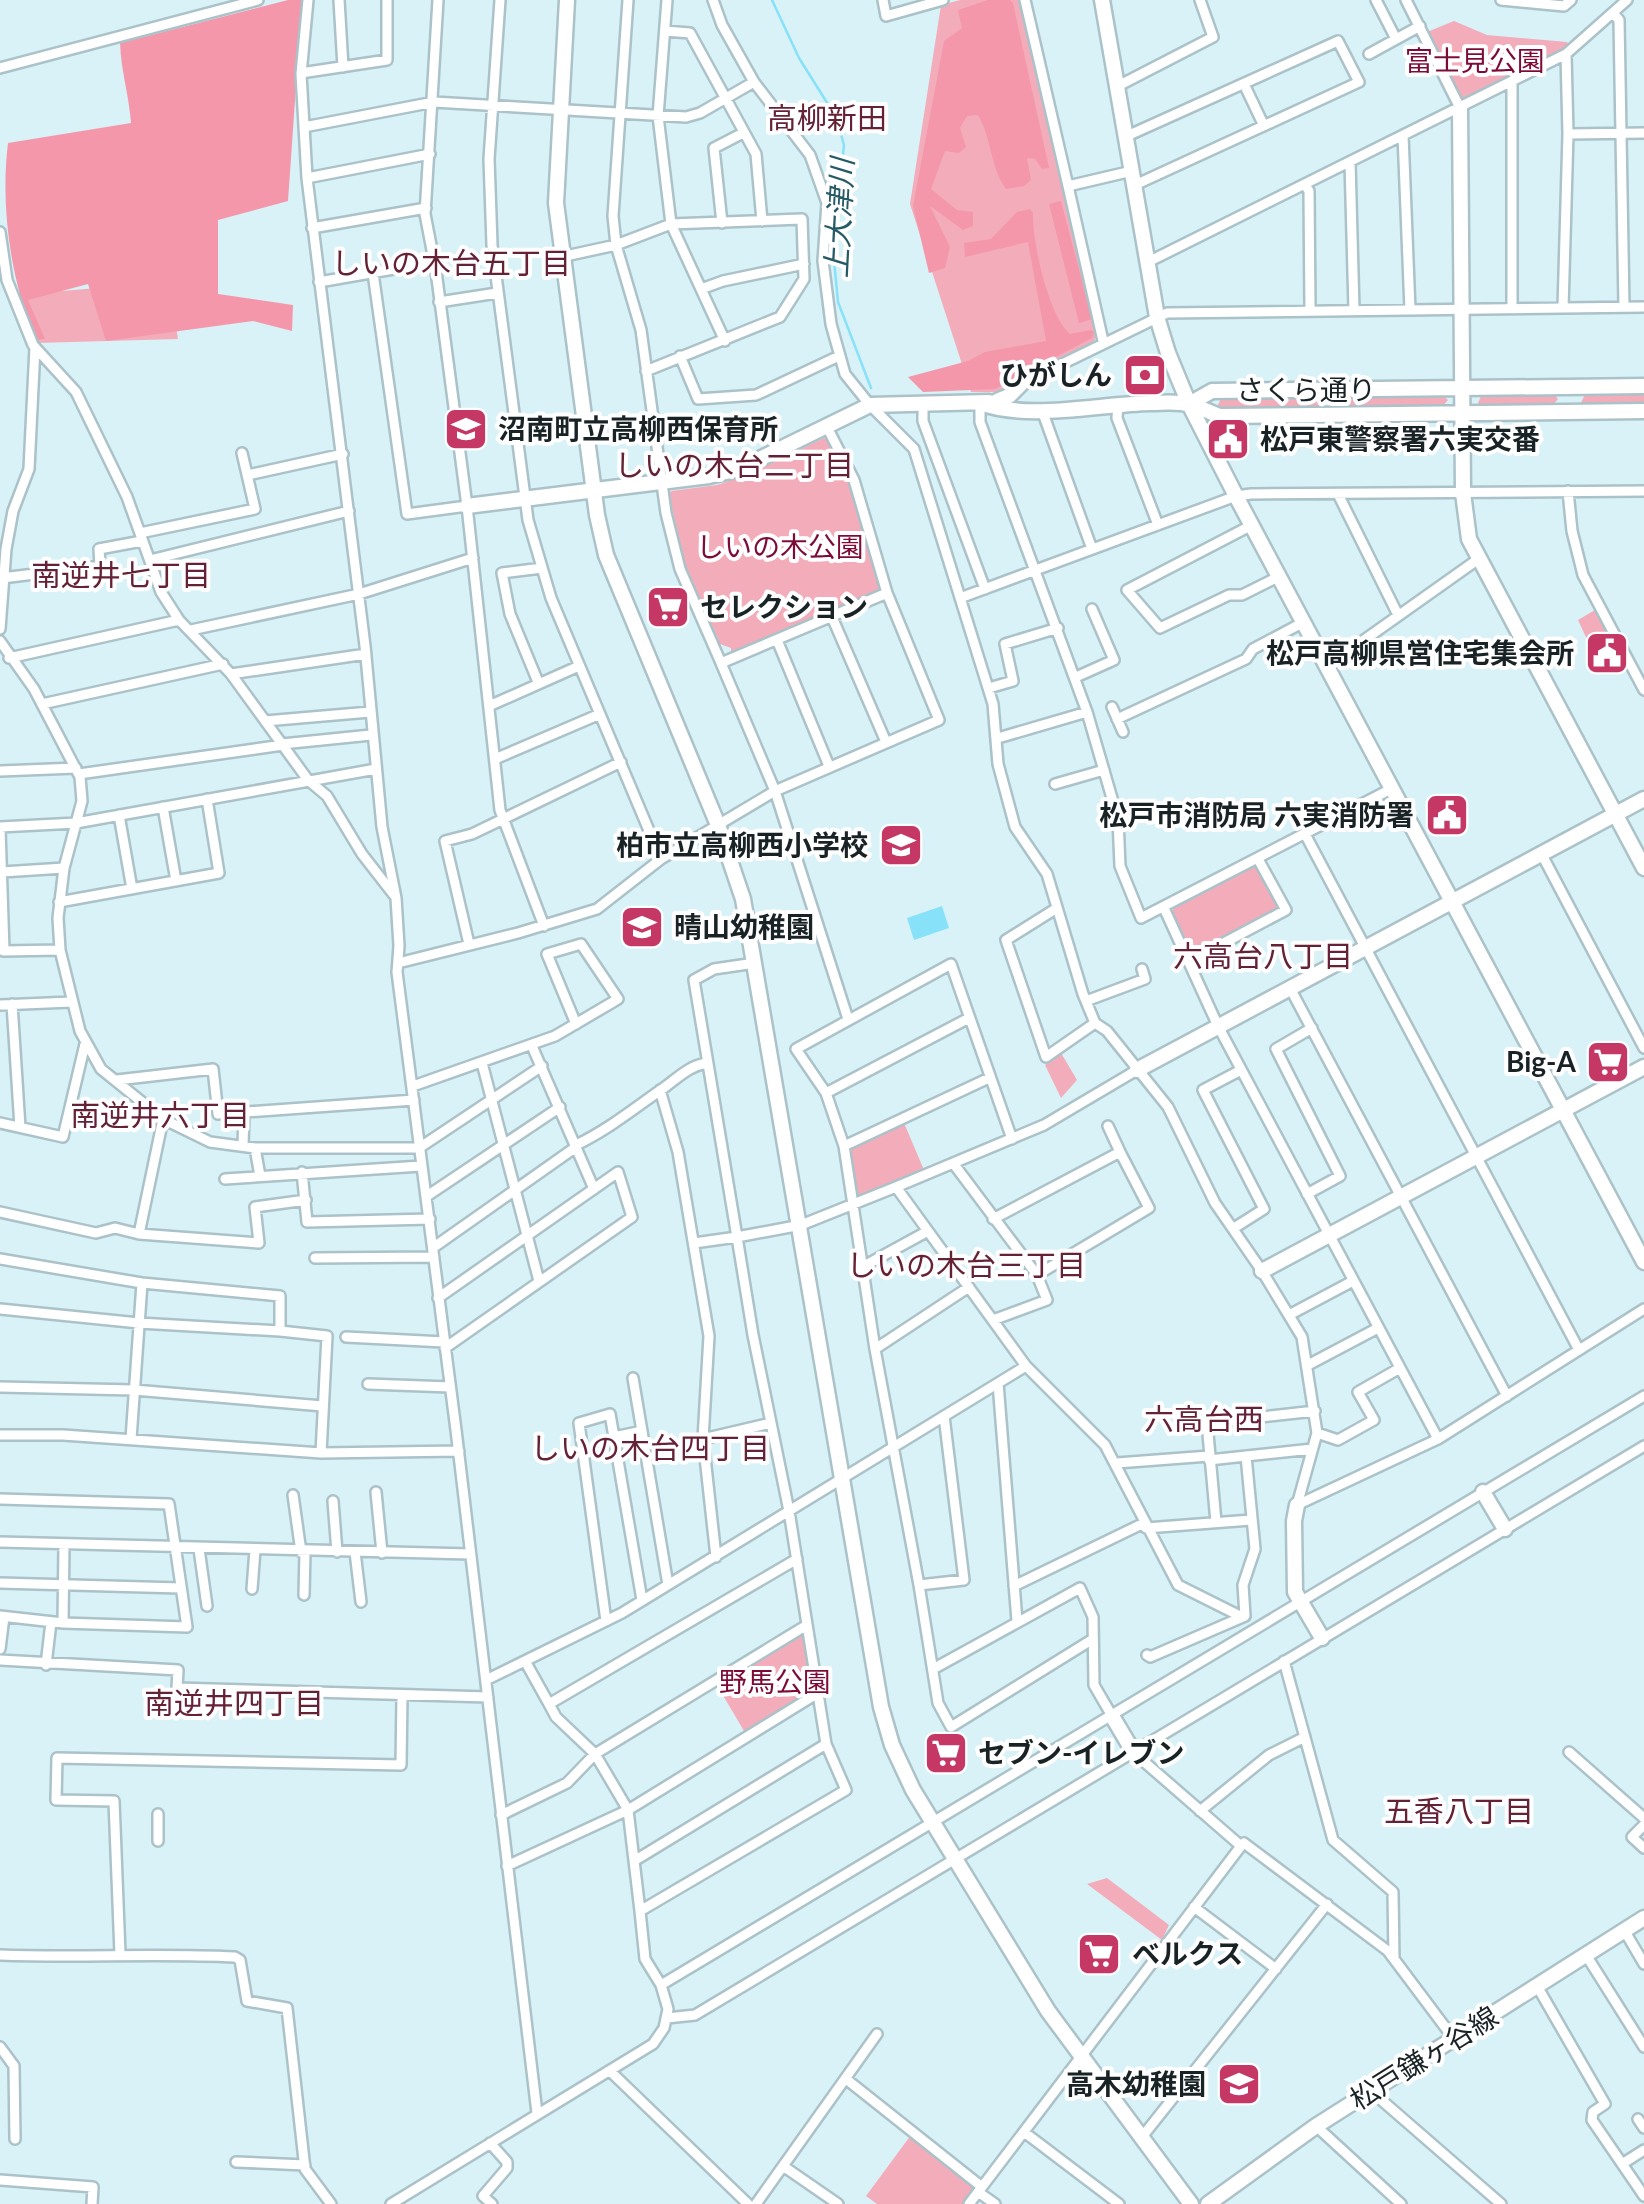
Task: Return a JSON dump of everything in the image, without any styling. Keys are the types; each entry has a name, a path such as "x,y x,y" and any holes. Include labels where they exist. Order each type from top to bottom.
{"street":[{"path":"0,68 258,0"},
{"path":"308,0 301,73 312,228 359,594 382,827 396,898 398,962 421,1166 537,2113"},
{"path":"340,0 343,67"},
{"path":"301,73 387,60 387,0"},
{"path":"438,0 426,208 467,506 502,820 544,926"},
{"path":"500,0 488,159 498,294 528,520 579,666 660,860"},
{"path":"567,0 556,203 593,492 606,555 718,825 743,899 881,1707 898,1758 954,1859 1080,2058 1191,2204"},
{"path":"628,0 613,216 616,245 641,330 662,483 680,569 775,790 848,1019"},
{"path":"667,0 658,116 670,224 725,341"},
{"path":"713,0 722,25 754,82 810,156 827,203 823,261 831,324 844,374 914,449 988,688 998,738 998,764 1015,827 1047,874 1096,1024 1107,1032 1168,1107 1216,1203 1302,1337 1316,1432 1294,1521 1295,1592 1322,1638"},
{"path":"883,0 886,16 943,0"},
{"path":"1025,0 1103,341"},
{"path":"1102,0 1158,316 1189,404 1644,1262"},
{"path":"1118,86 1213,37 1200,0"},
{"path":"1376,0 1396,39"},
{"path":"1406,0 1460,108 1464,520 1477,560 1644,868"},
{"path":"1502,0 1564,6 1570,0"},
{"path":"1150,261 1566,54 1627,0"},
{"path":"1613,14 1619,20 1624,307"},
{"path":"1369,54 1420,26"},
{"path":"665,32 690,33 756,154 762,221"},
{"path":"1068,186 1134,178 1264,126 1359,82 1338,41 1126,136"},
{"path":"1563,308 1566,54"},
{"path":"304,127 434,102 686,117 754,82"},
{"path":"1512,82 1512,308"},
{"path":"1244,84 1264,126"},
{"path":"722,223 714,148 743,133"},
{"path":"1568,134 1644,133"},
{"path":"1403,135 1410,310"},
{"path":"307,178 430,154"},
{"path":"1350,162 1354,310"},
{"path":"1305,185 1310,310"},
{"path":"312,228 426,208"},
{"path":"561,257 616,245 670,224 802,219 804,279 780,317 646,371"},
{"path":"0,232 6,280 35,347 76,392 127,497 161,592 179,620 231,674 308,780 327,796 362,854 396,898"},
{"path":"319,282 434,262"},
{"path":"701,289 804,264"},
{"path":"373,273 407,514 662,483 740,468 870,405 1092,400 1115,404 1189,404"},
{"path":"439,302 498,294"},
{"path":"997,401 1103,341 1172,312 1644,307"},
{"path":"0,629 2,578 14,511 29,469 35,347"},
{"path":"680,356 698,400 756,395 839,356"},
{"path":"1021,384 1018,395 1022,401"},
{"name":"さくら通り","path":"1189,404 1212,391 1644,386"},
{"path":"980,403 997,409 1091,409 1115,404"},
{"path":"980,403 980,422 1088,712 1118,819 1120,866 1141,918 1391,789"},
{"path":"923,404 923,421 985,589"},
{"path":"1115,404 1158,525"},
{"name":"さくら通り","path":"1189,404 1219,416 1644,411"},
{"path":"1045,409 1044,416 1092,548"},
{"path":"398,962 597,910 660,860 775,790 935,722 940,716 888,593 854,480 827,426"},
{"path":"2,578 100,566 99,548 255,509 242,453"},
{"path":"248,475 342,454"},
{"path":"1568,491 1572,531 1583,575 1644,690"},
{"path":"960,598 1236,496 1644,491"},
{"path":"1338,494 1398,615"},
{"path":"150,560 349,511"},
{"path":"1252,525 1127,590 1160,628 1278,576"},
{"path":"192,630 359,594 473,558"},
{"path":"1326,667 1477,560"},
{"path":"538,682 510,614 502,573 542,568"},
{"path":"721,663 888,593"},
{"path":"1076,677 1114,660 1092,608"},
{"path":"832,617 886,742"},
{"path":"10,658 179,620"},
{"path":"1118,719 1246,659 1252,649 1302,623"},
{"path":"988,688 1013,682 1005,644 1058,628"},
{"path":"776,640 829,766"},
{"path":"0,641 42,704 77,771 82,800 59,902 60,950 85,1044 101,1069 162,1119 210,1142 255,1148 420,1148 542,1066"},
{"path":"231,674 366,654"},
{"path":"42,704 223,664"},
{"path":"489,706 579,666"},
{"path":"1112,707 1123,732"},
{"path":"265,721 370,712"},
{"path":"998,738 1088,712"},
{"path":"495,759 600,714"},
{"path":"0,771 77,771 372,735"},
{"path":"469,944 444,842 472,834 620,762"},
{"path":"60,950 2,951 0,828 76,823 376,768"},
{"path":"1056,784 1104,770"},
{"path":"59,902 219,873 208,799"},
{"path":"694,1244 801,1224 1044,1125 1136,1070 1644,799"},
{"path":"163,807 176,881"},
{"path":"119,815 132,889"},
{"path":"1304,834 1579,1350"},
{"path":"1541,854 1644,1048"},
{"path":"1188,962 1286,910 1258,859"},
{"path":"2,872 64,868"},
{"path":"1057,908 1006,940 1046,1057 1096,1024"},
{"path":"1164,908 1218,1026 1438,1439"},
{"path":"412,1086 532,1046 576,1024 618,999 580,944 548,954 576,1024"},
{"path":"640,1911 846,1790 826,1744 789,1511 736,1237 694,980 714,968 755,963"},
{"path":"1012,1139 951,964 796,1049 826,1093 844,1146 874,1349 938,1702 951,1727 1092,1639"},
{"path":"1086,1001 1145,979 1142,969"},
{"path":"1290,988 1507,1396"},
{"path":"0,1005 72,1002"},
{"path":"12,1004 20,1128"},
{"path":"826,1093 970,1018"},
{"path":"1308,1194 1340,1176 1276,1049 1312,1028"},
{"path":"0,1123 63,1137 85,1044"},
{"path":"532,1046 594,1188"},
{"path":"482,1063 539,1281"},
{"path":"314,1258 434,1252 648,1096 692,1066 707,1063"},
{"path":"1262,1271 1644,1067"},
{"path":"117,1080 213,1069 218,1114 414,1100"},
{"path":"1234,1228 1264,1209 1203,1090 1242,1070"},
{"path":"844,1146 990,1078"},
{"path":"660,1090 678,1152 709,1336 703,1439 716,1558"},
{"path":"427,1196 560,1107"},
{"path":"244,1112 244,1146"},
{"path":"139,1234 162,1119"},
{"path":"1037,1275 1149,1208 1108,1126"},
{"path":"255,1148 260,1176"},
{"path":"993,1219 1120,1152"},
{"path":"954,1164 1037,1275 1047,1300 993,1320"},
{"path":"225,1179 421,1166"},
{"path":"302,1172 307,1222 430,1219"},
{"path":"346,1337 444,1345 632,1218 618,1172 438,1298"},
{"path":"896,1187 1026,1366 1105,1445 1178,1585 1243,1617 1252,1630"},
{"path":"0,1212 96,1234 116,1228 139,1234 259,1243 256,1207 306,1200"},
{"path":"864,1266 928,1231"},
{"path":"0,1259 142,1283 280,1296 280,1331"},
{"path":"1290,1315 1353,1280"},
{"path":"131,1440 142,1283"},
{"path":"874,1349 969,1287"},
{"path":"0,1309 326,1336 321,1453"},
{"path":"1298,1504 1438,1439 1644,1309"},
{"path":"1308,1365 1378,1328"},
{"path":"486,1680 606,1621 716,1558 1026,1366"},
{"path":"1316,1432 1338,1440 1374,1420 1358,1392 1400,1368"},
{"path":"633,1378 668,1585"},
{"path":"998,1383 1017,1621"},
{"path":"368,1384 450,1387"},
{"path":"0,1387 134,1390 323,1406"},
{"path":"662,1984 1644,1396"},
{"path":"1216,1522 1207,1423 1315,1412"},
{"path":"606,1621 579,1423 610,1414 642,1600"},
{"path":"919,1585 964,1580 944,1416"},
{"path":"703,1439 771,1423"},
{"path":"614,1436 642,1431"},
{"path":"0,1435 321,1453 458,1451"},
{"path":"668,2018 696,2016 1644,1446"},
{"path":"1117,1464 1312,1449"},
{"path":"1243,1617 1243,1585 1255,1549 1246,1456"},
{"path":"376,1492 382,1553"},
{"path":"1483,1492 1505,1529"},
{"path":"293,1495 303,1552 304,1595"},
{"path":"0,1499 169,1504 187,1626 63,1623 2,1616 0,1650"},
{"path":"333,1501 337,1552"},
{"path":"1014,1586 1145,1526 1251,1520"},
{"path":"0,1542 470,1554"},
{"path":"63,1623 64,1544"},
{"path":"199,1549 207,1606"},
{"path":"252,1588 255,1550"},
{"path":"355,1552 360,1602"},
{"path":"548,1704 797,1559"},
{"path":"0,1583 180,1588"},
{"path":"932,1669 1080,1588 1092,1617 1094,1686 1134,1752 1241,1846"},
{"path":"1147,1655 1243,1617"},
{"path":"46,1665 50,1622"},
{"path":"501,1815 567,1783 595,1754 807,1625"},
{"path":"0,1660 178,1670 177,1688 488,1698"},
{"path":"390,2204 653,2044 668,2018 662,1984 644,1959 628,1810 595,1754 556,1716 525,1661"},
{"path":"1284,1661 1334,1840 1393,1892 1394,1959"},
{"path":"508,1866 628,1810 818,1693"},
{"path":"120,1954 114,1800 56,1800 56,1758 401,1765 402,1696"},
{"path":"1200,1812 1269,1755 1304,1737"},
{"path":"634,1861 826,1744"},
{"path":"1569,1752 1644,1821 1632,1837 1644,1848"},
{"path":"158,1814 158,1841"},
{"path":"969,2204 1244,1843 1388,1950 1454,2039"},
{"path":"1142,2137 1327,1904"},
{"path":"1194,1907 1276,1969"},
{"name":"松戸鎌ヶ谷線","path":"1208,2204 1316,2126 1644,1918"},
{"path":"1624,1930 1644,1964"},
{"path":"0,1954 240,1960 247,2001 287,2008 305,2165 331,2204"},
{"path":"1586,1954 1644,2047"},
{"path":"1536,1986 1605,2104 1593,2112 1592,2120 1644,2196"},
{"path":"756,2204 877,2034"},
{"path":"0,2130 15,2135 14,2066 1,2048"},
{"path":"610,2071 748,2204"},
{"path":"846,2079 995,2204"},
{"path":"1372,2091 1501,2204"},
{"path":"0,2092 14,2092"},
{"path":"1316,2126 1401,2204"},
{"path":"1024,2132 1119,2204"},
{"path":"490,2144 507,2168 484,2191 483,2196 492,2204"},
{"path":"1622,2164 1644,2150"},
{"path":"236,2162 305,2165"},
{"path":"784,2166 838,2204"},
{"path":"0,2180 93,2187 92,2204"},
{"path":"1482,2204 1491,2196"}],"green space":[{"path":"960,0 1021,0 1097,334 1094,341 996,392 971,392 910,204 941,5"},
{"name":"富士見公園","path":"1454,21 1487,35 1567,42 1570,47 1463,99 1427,32"},
{"path":"169,282 178,339 36,343 14,295"},
{"path":"1553,393 1558,399 1552,406 1482,407 1478,403 1482,394"},
{"path":"1644,393 1644,406 1585,407 1581,403 1585,394"},
{"path":"1348,395 1443,395 1448,400 1442,407 1348,408 1344,404"},
{"path":"1222,396 1318,396 1322,401 1316,409 1222,409 1218,405"},
{"name":"しいの木公園","path":"824,438 830,440 851,482 880,592 731,653 731,648 720,644 685,565 669,495 671,491 717,485 749,474"},
{"path":"1595,610 1610,638 1591,648 1578,620"},
{"path":"1253,866 1258,867 1281,906 1278,912 1196,956 1189,953 1171,914 1174,908"},
{"path":"1061,1053 1077,1080 1061,1098 1045,1065"},
{"path":"904,1123 924,1170 861,1197 857,1195 849,1153 852,1148"},
{"name":"野馬公園","path":"807,1625 818,1693 747,1736 715,1682"},
{"path":"1107,1878 1169,1925 1162,1940 1087,1884"},
{"path":"911,2135 973,2184 975,2190 964,2204 877,2204 866,2196"}],"shaded area":[{"path":"288,0 302,0 288,201 218,220 218,294 293,305 292,331 253,321 106,341 88,284 28,300 45,339 35,340 10,243 5,193 8,143 131,123 120,43"},
{"path":"988,0 1013,3 1049,168 1042,169 1035,159 1027,158 1031,180 1024,186 1006,189 978,115 967,116 960,128 966,147 959,153 945,151 931,189 957,210 973,212 973,226 963,230 930,206 950,247 945,268 929,273 913,206 944,41 962,28 958,10"},
{"path":"1061,201 1092,319 1079,323 1049,204"},
{"path":"1030,209 1043,277 1055,311 1070,334 1091,330 1092,338 995,389 923,392 908,377 968,361 985,352 1046,341 1028,242 965,257 964,243 991,239 1017,212"}],"water":[{"path":"942,906 949,928 914,940 907,918"}],"waterway":[{"name":"上大津川","path":"772,0 799,58 836,117 844,145 833,250 838,302 871,388"}],"place":[{"name":"ひがしん","path":"1145,375"},
{"name":"沼南町立高柳西保育所","path":"466,429"},
{"name":"松戸東警察署六実交番","path":"1228,439"},
{"name":"セレクション","path":"668,607"},
{"name":"松戸高柳県営住宅集会所","path":"1607,653"},
{"name":"松戸市消防局 六実消防署","path":"1447,815"},
{"name":"柏市立高柳西小学校","path":"901,845"},
{"name":"晴山幼稚園","path":"642,927"},
{"name":"Big-A","path":"1608,1062"},
{"name":"セブン-イレブン","path":"946,1753"},
{"name":"ベルクス","path":"1099,1954"},
{"name":"高木幼稚園","path":"1239,2084"}],"district":[{"name":"高柳新田","path":"827,119"},
{"name":"しいの木台五丁目","path":"451,264"},
{"name":"しいの木台二丁目","path":"734,466"},
{"name":"南逆井七丁目","path":"121,576"},
{"name":"六高台八丁目","path":"1263,957"},
{"name":"南逆井六丁目","path":"160,1116"},
{"name":"しいの木台三丁目","path":"966,1266"},
{"name":"六高台西","path":"1204,1420"},
{"name":"しいの木台四丁目","path":"650,1449"},
{"name":"南逆井四丁目","path":"234,1704"},
{"name":"五香八丁目","path":"1459,1812"}]}
